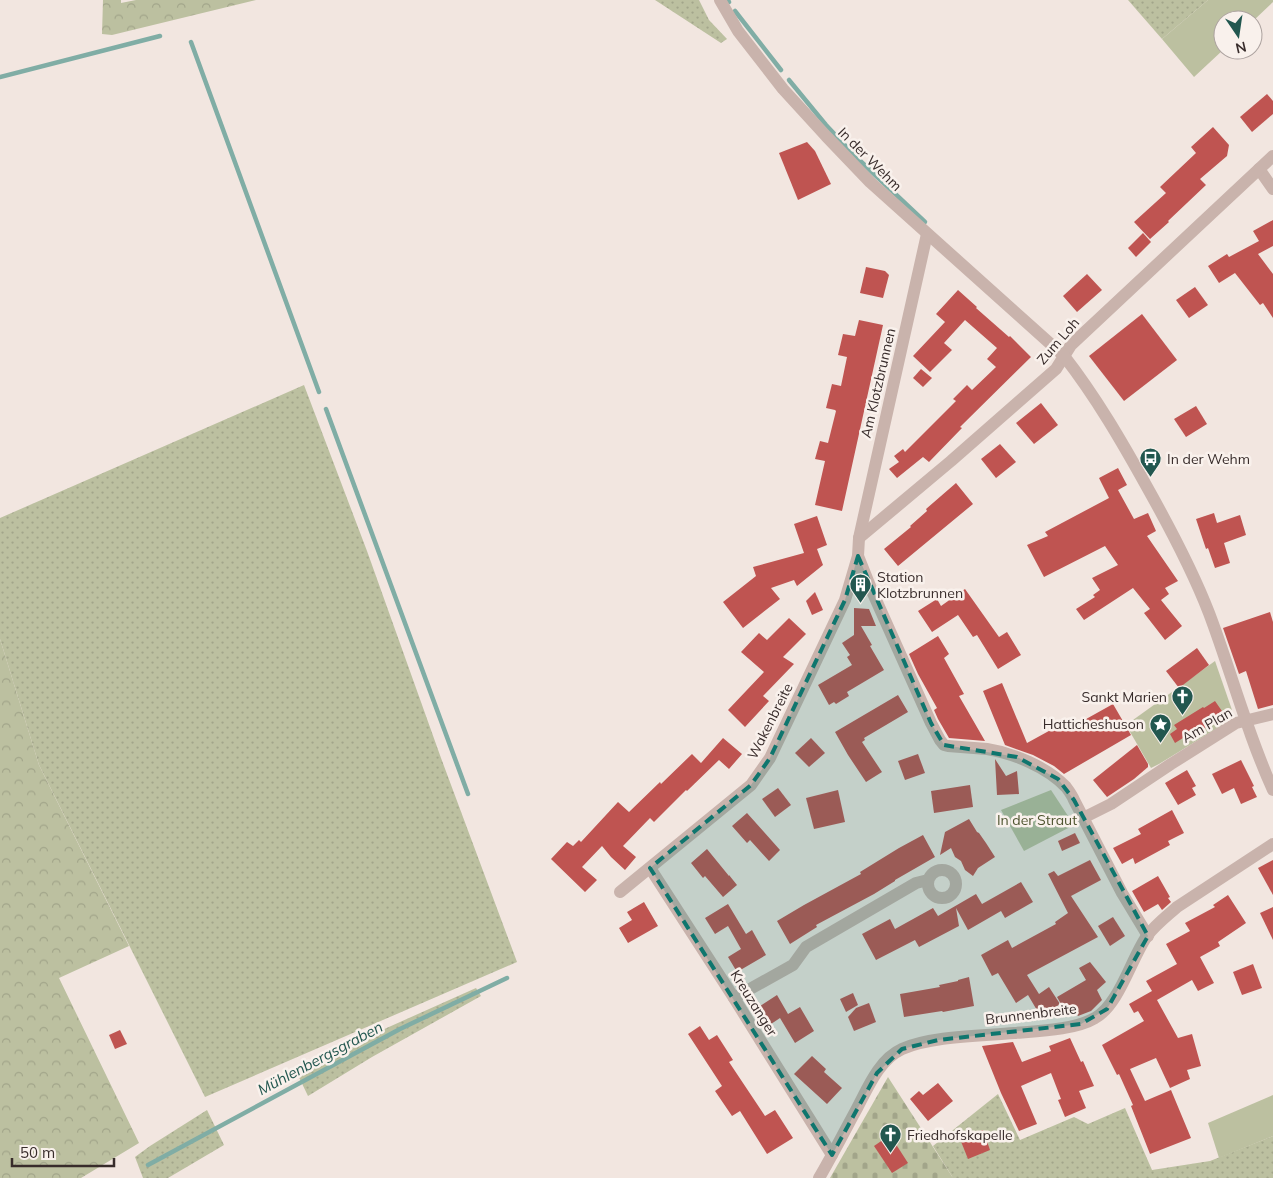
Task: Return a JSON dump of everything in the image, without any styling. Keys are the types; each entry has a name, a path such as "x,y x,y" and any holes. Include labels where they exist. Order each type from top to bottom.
{"street":[{"name":"In der Wehm","path":"720,0 738,31 783,89 870,182 1064,356 1079,375 1116,433 1170,529 1191,572 1208,612 1246,721 1273,790"},
{"name":"Zum Loh","path":"859,538 1056,369 1071,345 1273,156"},
{"path":"1259,169 1273,189"},
{"name":"Am Klotzbrunnen","path":"859,538 927,234"},
{"name":"Wakenbreite","path":"620,892 751,785 770,758 845,600 858,556 859,538"},
{"path":"858,556 915,690 940,740 944,745 986,749 1034,764 1058,779 1068,788 1122,893 1148,936"},
{"name":"Am Plan","path":"1083,818 1111,804 1236,724 1273,714"},
{"name":"Brunnenbreite","path":"819,1178 876,1073 893,1055 902,1049 938,1040 1034,1031 1081,1024 1093,1020 1107,1009 1148,936 1166,916 1273,844"},
{"name":"Kreuzanger","path":"650,868 832,1155"},
{"path":"734,998 793,965 806,947 916,883 928,880"}],"highlighted area":[{"path":"858,556 931,723 944,745 1017,757 1058,779 1074,800 1148,936 1107,1009 1081,1024 938,1040 902,1049 877,1073 832,1155 650,868 751,785 770,758 845,600"}],"green space":[{"path":"103,0 121,0 121,3 136,0 256,0 112,35 102,34"},
{"path":"655,0 699,0 709,20 727,39 721,43"},
{"path":"1128,0 1208,0 1162,39"},
{"path":"1208,0 1273,0 1263,12 1213,10 1213,59 1194,77 1162,39"},
{"path":"304,385 367,551 517,962 205,1097 39,765 0,639 0,518"},
{"path":"0,639 39,765 129,946 59,978 139,1143 81,1178 0,1178"},
{"name":"Sankt Marien","path":"1215,661 1232,710 1226,723 1151,768 1126,725"},
{"name":"In der Straut","path":"1051,790 1074,825 1024,851 1001,810"},
{"path":"476,988 481,996 372,1057 308,1096 295,1069"},
{"path":"888,1077 953,1178 830,1178"},
{"path":"998,1094 1020,1140 1074,1117 1088,1124 1125,1108 1152,1170 1210,1161 1273,1136 1273,1178 953,1178 933,1146"},
{"path":"1273,1095 1273,1136 1219,1158 1208,1123"},
{"path":"207,1110 224,1145 168,1178 143,1178 135,1157"}],"building":[{"path":"1267,94 1273,101 1273,114 1252,132 1240,117"},
{"path":"1213,127 1229,145 1227,156 1200,179 1206,185 1150,239 1134,222 1166,193 1160,187 1196,153 1191,147"},
{"path":"807,142 815,151 831,184 798,200 779,153"},
{"path":"1273,220 1273,246 1258,254 1273,274 1273,318 1263,303 1260,305 1235,273 1219,283 1208,266 1227,254 1229,257 1259,241 1253,231"},
{"path":"1143,233 1151,242 1136,257 1128,248"},
{"path":"866,267 885,271 889,275 883,298 860,293"},
{"path":"1087,274 1102,290 1077,312 1063,296"},
{"path":"1195,287 1208,305 1189,318 1176,300"},
{"path":"958,290 1031,357 960,427 962,428 929,462 923,457 897,478 889,469 899,462 894,456 903,449 905,452 956,401 953,399 967,385 972,390 996,367 987,359 997,348 965,320 944,343 952,350 930,372 913,356 945,322 936,314"},
{"path":"1142,314 1177,360 1124,401 1089,356"},
{"path":"859,320 883,325 842,511 815,505 825,461 815,459 820,441 828,443 836,411 826,408 832,384 841,386 847,357 838,355 843,334 855,336"},
{"path":"921,369 932,378 923,387 913,378"},
{"path":"1041,403 1058,425 1034,444 1016,423"},
{"path":"1196,406 1207,424 1186,437 1174,419"},
{"path":"1000,444 1016,462 996,478 981,459"},
{"path":"1118,468 1127,485 1118,490 1134,519 1148,513 1156,531 1147,536 1178,581 1165,588 1169,594 1161,600 1182,626 1165,640 1144,613 1150,609 1133,588 1084,620 1076,609 1095,597 1093,595 1100,590 1092,578 1118,565 1105,546 1044,577 1027,545 1048,536 1045,532 1109,498 1099,478"},
{"path":"956,483 973,504 898,566 884,549 911,527 927,511 926,509"},
{"path":"1214,513 1217,523 1240,515 1246,535 1224,543 1230,563 1215,568 1208,548 1206,549 1196,519"},
{"path":"817,516 827,545 817,549 823,565 797,586 794,580 771,588 780,599 743,628 723,602 756,576 753,567 804,553 794,524"},
{"path":"965,589 999,637 1007,632 1021,655 998,669 977,635 973,637 958,615 932,632 918,611 937,599 941,606"},
{"path":"815,592 823,610 812,615 806,601"},
{"path":"854,608 869,609 876,626 861,626 884,670 847,692 849,696 836,704 834,702 829,705 818,685 852,665 847,657 850,655 842,643 854,635"},
{"path":"1270,612 1273,622 1273,705 1258,709 1246,671 1239,674 1223,628"},
{"path":"789,618 806,634 783,657 794,664 763,696 769,701 745,727 728,710 764,672 741,652 759,633 767,640"},
{"path":"938,636 949,654 944,658 964,694 959,696 985,741 949,738 938,719 934,710 937,708 909,654"},
{"path":"1197,648 1209,665 1179,688 1166,671"},
{"path":"1002,683 1027,743 1067,721 1070,728 1113,704 1131,735 1064,774 1054,766 1033,755 1005,745 983,691"},
{"path":"898,695 908,712 864,738 865,740 862,742 882,772 866,782 835,732"},
{"path":"1215,701 1224,714 1185,741 1183,738 1175,743 1170,734 1177,729 1174,725"},
{"path":"723,738 742,754 729,769 719,760 654,822 650,818 623,846 636,857 625,870 602,846 582,867 597,880 585,892 551,859 567,842 573,846 579,840 581,842 618,802 629,812 692,754 701,763"},
{"path":"811,738 825,753 809,767 795,753"},
{"path":"1137,745 1148,767 1107,797 1093,780"},
{"path":"918,754 925,773 905,780 898,761"},
{"path":"995,759 1006,776 1017,771 1019,794 997,795"},
{"path":"1241,760 1254,786 1252,787 1257,797 1241,804 1234,788 1222,794 1212,774"},
{"path":"1187,770 1196,786 1192,788 1196,795 1178,805 1165,783"},
{"path":"970,785 973,807 934,813 931,791"},
{"path":"778,788 791,805 775,817 762,799"},
{"path":"838,790 845,822 814,829 806,798"},
{"path":"1172,810 1184,833 1168,841 1170,845 1135,864 1133,858 1122,864 1113,848 1141,834 1138,829"},
{"path":"747,813 780,850 769,861 750,840 747,843 732,826"},
{"path":"969,819 995,857 978,868 973,876 965,870 951,848 940,855 945,832"},
{"path":"1075,833 1080,843 1062,851 1058,841"},
{"path":"923,835 935,857 874,894 816,925 817,927 790,944 777,921 861,874 860,872"},
{"path":"707,849 737,885 723,897 705,876 703,878 691,863"},
{"path":"1090,860 1101,880 1071,896 1098,937 1027,975 1039,994 1049,987 1060,1004 1041,1017 1028,995 1016,1003 998,973 992,976 981,955 1008,940 1012,948 1056,924 1055,922 1068,913 1048,874 1054,871 1058,876"},
{"path":"1273,860 1273,895 1258,868"},
{"path":"1158,876 1171,902 1162,910 1158,904 1144,912 1132,891"},
{"path":"1021,882 1033,902 1005,918 1001,911 968,930 956,908 959,926 919,947 915,940 876,960 862,934 890,919 895,929 933,908 938,916 976,894 982,904"},
{"path":"1228,895 1246,923 1218,942 1220,946 1200,957 1214,983 1198,991 1192,980 1157,1000 1178,1038 1192,1034 1201,1066 1187,1070 1190,1079 1170,1088 1156,1058 1130,1069 1145,1101 1171,1090 1191,1138 1150,1154 1131,1106 1133,1105 1119,1074 1117,1075 1102,1045 1144,1021 1138,1011 1134,1013 1129,1004 1152,991 1146,981 1177,964 1166,944 1190,931 1185,923 1215,907 1213,905"},
{"path":"644,902 658,926 628,943 619,928 632,920 627,912"},
{"path":"728,904 746,934 752,930 766,955 737,972 728,957 741,949 728,926 715,934 705,918"},
{"path":"1273,907 1273,940 1260,913"},
{"path":"1113,917 1125,936 1110,946 1098,926"},
{"path":"1090,962 1106,982 1097,990 1102,1000 1091,1011 1078,1016 1072,1007 1065,1011 1057,997 1086,980 1079,968"},
{"path":"1253,964 1262,988 1242,995 1233,972"},
{"path":"969,977 974,1006 904,1017 900,994 940,987 939,985"},
{"path":"853,993 858,1005 846,1012 840,999"},
{"path":"777,995 788,1014 800,1007 814,1031 795,1043 780,1018 771,1024 760,1006"},
{"path":"869,1003 876,1022 854,1031 848,1017 856,1008"},
{"path":"700,1026 709,1040 717,1035 733,1060 729,1062 765,1116 775,1110 793,1138 767,1154 740,1111 732,1116 715,1091 722,1086 688,1034"},
{"path":"120,1030 127,1044 115,1049 109,1035"},
{"path":"1070,1038 1094,1086 1079,1091 1086,1108 1065,1117 1058,1100 1061,1099 1051,1073 1021,1086 1037,1124 1019,1131 982,1046 1013,1042 1022,1062 1051,1051 1049,1046"},
{"path":"812,1056 826,1069 824,1072 842,1088 827,1104 794,1074"},
{"path":"938,1083 953,1101 928,1121 910,1099 919,1091 923,1095"},
{"path":"983,1130 990,1150 968,1159 960,1139"},
{"name":"Friedhofskapelle","path":"890,1135 908,1163 892,1173 874,1146"}],"waterway":[{"path":"735,11 781,70"},
{"path":"0,77 160,36"},
{"path":"191,42 319,392"},
{"path":"789,80 826,125 855,156 925,222"},
{"path":"326,409 468,794"},
{"name":"Mühlenbergsgraben","path":"148,1165 400,1029 507,978"}],"place":[{"name":"In der Wehm","path":"1151,478"},
{"name":"Station Klotzbrunnen","path":"861,604"},
{"name":"Sankt Marien","path":"1183,716"},
{"name":"Hatticheshuson","path":"1160,743"},
{"name":"Friedhofskapelle","path":"891,1154"}]}
